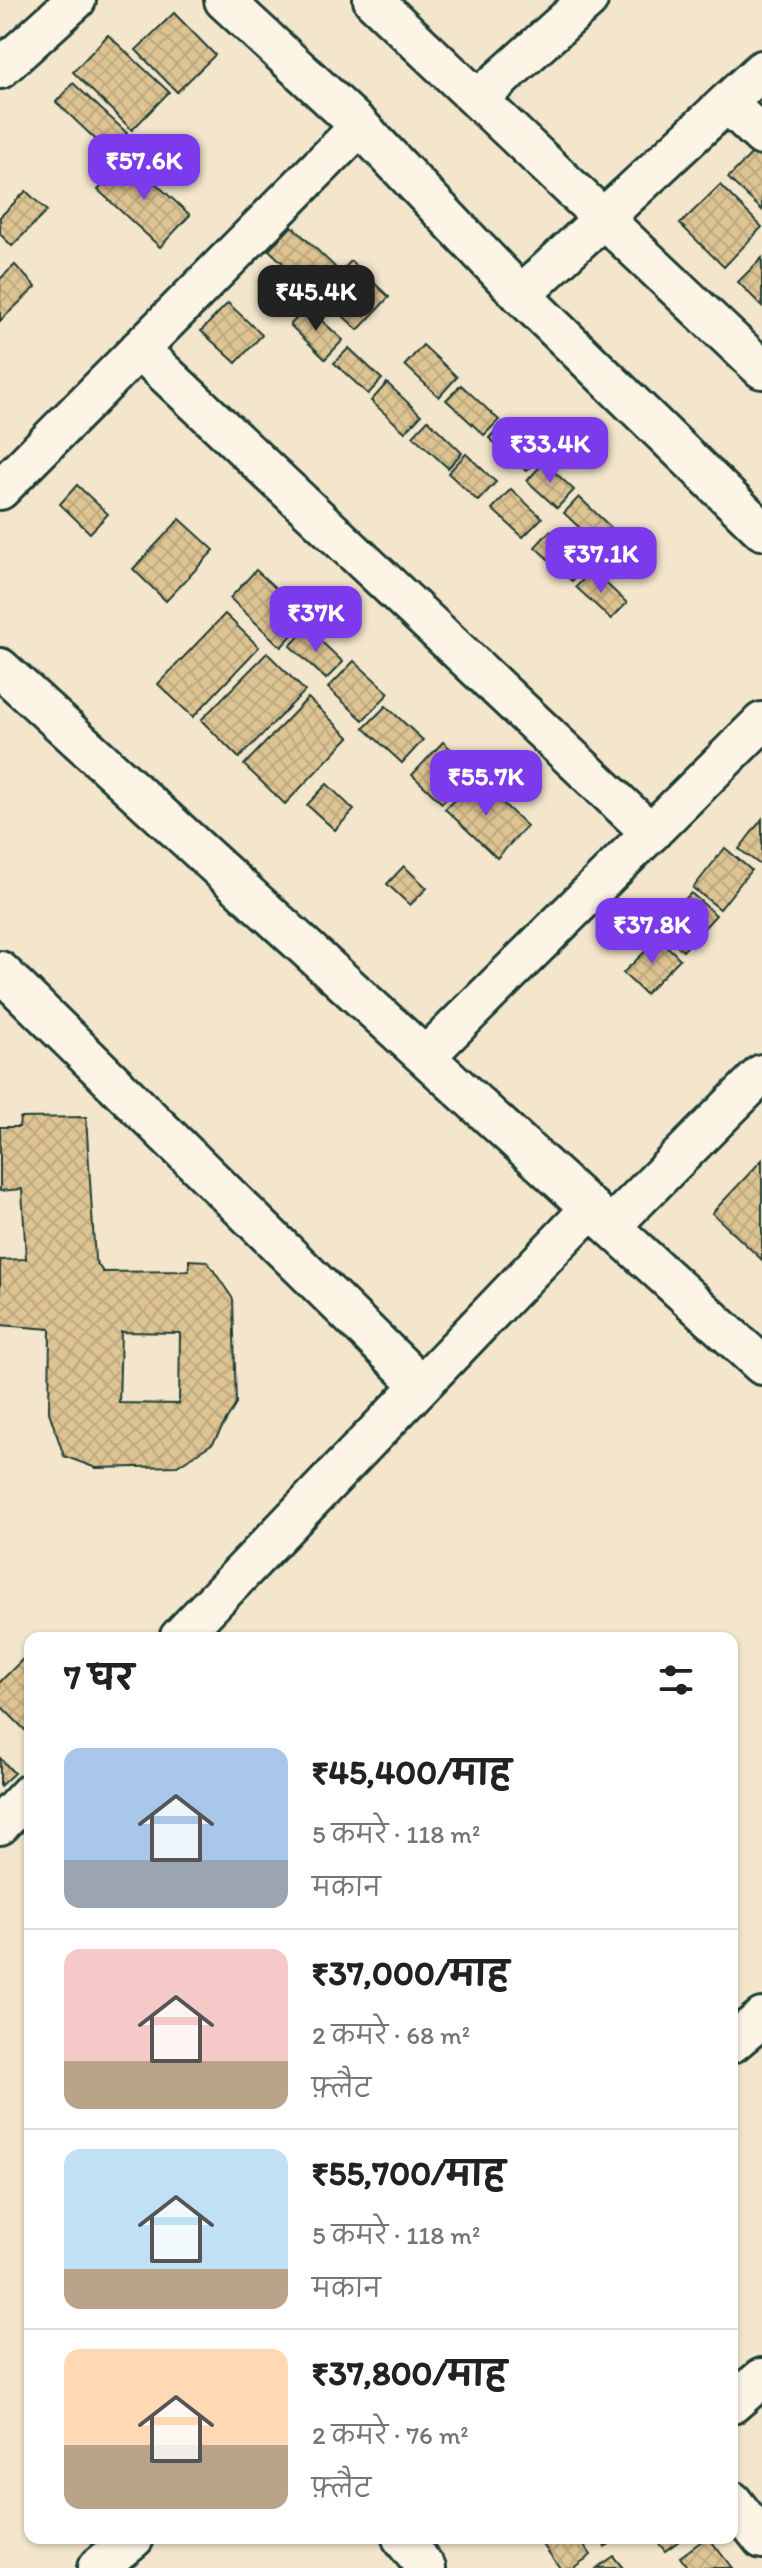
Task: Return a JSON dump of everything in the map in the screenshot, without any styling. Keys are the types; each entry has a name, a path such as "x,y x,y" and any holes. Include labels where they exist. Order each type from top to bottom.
{"street":[{"path":"0,69 76,0"},
{"path":"224,0 360,126 521,295 762,530"},
{"path":"373,0 762,369"},
{"path":"478,99 588,0"},
{"path":"521,295 762,70"},
{"path":"727,103 762,136"},
{"path":"0,490 360,126"},
{"path":"139,349 651,833"},
{"path":"0,668 762,1365"},
{"path":"426,1056 762,722"},
{"path":"0,971 421,1385"},
{"path":"185,1632 421,1385 601,1217 762,1074"},
{"path":"0,1825 24,1799"},
{"path":"738,2038 762,2018"},
{"path":"738,2399 762,2378"},
{"path":"738,2509 762,2539"},
{"path":"97,2568 127,2544"},
{"path":"407,2544 426,2568"}],"building":[{"path":"174,13 215,55 177,92 136,50"},
{"path":"108,35 169,92 132,130 73,72"},
{"path":"73,83 127,133 109,152 56,102"},
{"path":"757,148 762,153 762,210 728,178"},
{"path":"128,158 190,215 160,247 98,190"},
{"path":"720,185 762,227 724,267 680,224"},
{"path":"26,191 47,211 12,246 0,234 0,217"},
{"path":"292,226 335,267 312,291 269,250"},
{"path":"762,258 762,306 738,282"},
{"path":"351,261 389,297 358,330 320,294"},
{"path":"15,265 36,287 0,321 0,279"},
{"path":"228,303 262,335 236,363 201,331"},
{"path":"307,307 343,340 325,359 290,325"},
{"path":"423,345 457,377 439,397 405,365"},
{"path":"349,348 382,379 368,394 334,363"},
{"path":"387,383 421,415 405,432 371,401"},
{"path":"461,385 499,420 484,435 446,400"},
{"path":"428,420 462,453 448,468 413,436"},
{"path":"503,423 539,458 526,471 489,438"},
{"path":"466,454 496,482 478,501 448,473"},
{"path":"544,462 574,490 557,508 527,481"},
{"path":"77,485 108,514 90,533 60,504"},
{"path":"511,489 542,518 523,537 492,509"},
{"path":"579,497 618,534 603,550 564,513"},
{"path":"180,519 214,550 166,601 133,569"},
{"path":"550,531 587,565 572,581 535,547"},
{"path":"256,570 308,618 281,647 230,598"},
{"path":"592,570 627,603 611,619 576,587"},
{"path":"225,614 259,647 193,717 158,684"},
{"path":"307,628 343,662 326,679 290,646"},
{"path":"267,653 305,691 239,758 201,720"},
{"path":"354,661 389,693 363,720 328,688"},
{"path":"308,698 349,737 285,804 244,765"},
{"path":"386,706 423,740 402,763 364,728"},
{"path":"443,742 474,770 442,803 412,775"},
{"path":"476,778 527,826 497,858 445,809"},
{"path":"327,784 354,810 335,830 307,805"},
{"path":"762,819 762,866 739,849"},
{"path":"725,848 751,870 720,909 693,888"},
{"path":"404,866 427,888 410,905 387,884"},
{"path":"691,893 716,915 683,951 658,928"},
{"path":"659,938 680,959 645,994 623,973"},
{"path":"86,1117 95,1260 103,1272 189,1271 189,1260 207,1261 233,1299 236,1404 213,1443 177,1466 96,1468 64,1456 49,1412 50,1329 0,1325 0,1260 26,1259 22,1189 0,1191 0,1127 19,1127 20,1118","holes":["121,1332 180,1333 179,1404 119,1403"]},
{"path":"762,1160 762,1260 712,1213"},
{"path":"24,1658 24,1729 0,1705 0,1682"},
{"path":"0,1758 14,1773 0,1786"},
{"path":"542,2544 583,2544 591,2555 573,2568 560,2568"},
{"path":"660,2544 675,2544 665,2551"},
{"path":"698,2544 714,2544 732,2568 688,2568 680,2557"},
{"path":"613,2556 623,2568 596,2568"}]}
